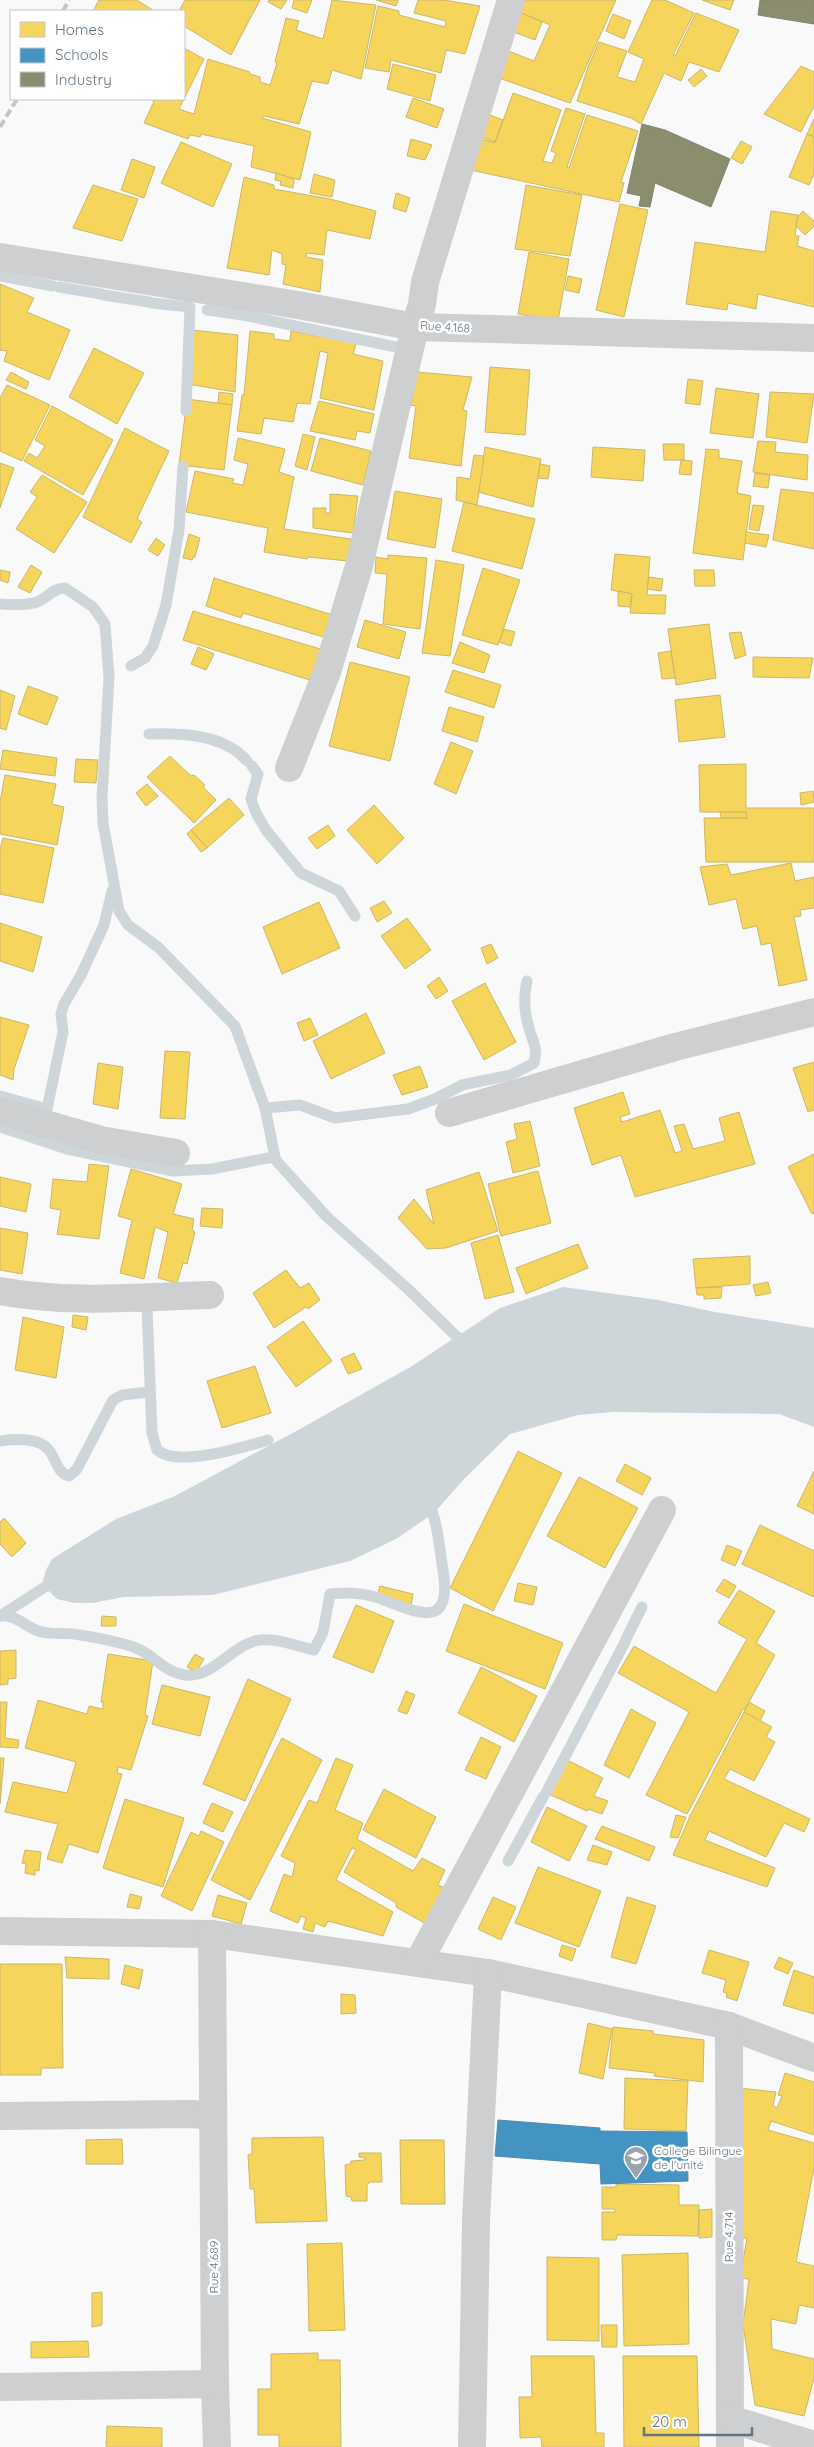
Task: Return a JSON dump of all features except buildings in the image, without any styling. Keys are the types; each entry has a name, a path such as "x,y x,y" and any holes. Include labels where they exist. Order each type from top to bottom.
{"street":[{"name":"Rue 4.168","path":"511,0 424,282 422,304 415,327 814,338"},
{"path":"0,257 298,305 415,327 359,566 327,672 289,768"},
{"path":"449,1113 676,1048 814,1012"},
{"path":"0,1111 101,1140 176,1152"},
{"path":"0,1291 31,1297 58,1298 210,1295"},
{"path":"418,1963 662,1510"},
{"path":"0,1931 212,1934 488,1973 729,2026 814,2058"},
{"name":"Rue 4.689","path":"212,1934 217,2447"},
{"path":"472,2447 476,2222 488,1973"},
{"name":"Rue 4.714","path":"729,2026 730,2447"},
{"path":"0,2116 192,2114 213,2116"},
{"path":"0,2387 215,2384"},
{"path":"730,2419 814,2445"}],"shaded area":[{"path":"563,1287 658,1300 715,1312 814,1328 814,1427 779,1414 613,1412 578,1415 510,1434 465,1478 434,1513 396,1539 350,1561 213,1595 123,1597 93,1603 74,1603 57,1599 45,1587 43,1581 52,1559 116,1519 175,1496 300,1429 412,1366 500,1308"}],"waterway":[{"path":"0,276 53,286"},
{"path":"59,287 101,294"},
{"path":"104,295 149,302"},
{"path":"152,303 190,307 186,411"},
{"path":"207,310 243,315 396,347"},
{"path":"131,666 145,658 153,646 166,605 179,530 183,466"},
{"path":"0,604 19,605 33,603 41,600 53,591 65,588 93,607 105,624 109,678 102,798 103,823 119,911 128,925 158,947 235,1026 265,1108 275,1157"},
{"path":"149,734 188,735 214,740 226,745 247,761"},
{"path":"252,766 258,774 251,799 256,813 266,830 301,873 339,891 355,916"},
{"path":"0,1096 47,1109 63,1032 61,1014 64,1004 81,975 104,925 112,891"},
{"path":"265,1108 300,1105 335,1118 408,1109 435,1099 462,1085 511,1075 534,1063 534,1045 525,1011 527,981"},
{"path":"0,1127 67,1149 173,1171 212,1169 273,1157 327,1217 468,1345"},
{"path":"136,1306 147,1307 152,1433 157,1450 167,1455 195,1457 228,1451 268,1440"},
{"path":"0,1441 31,1440 42,1444 50,1451 61,1471 69,1476 77,1469 113,1400 122,1395 149,1392"},
{"path":"1,1616 12,1617 42,1632 75,1634 129,1646 142,1651 165,1667 185,1675 195,1675 204,1672 237,1650 255,1641 284,1642 314,1650 323,1632 330,1594 351,1593 367,1595 413,1611 425,1613 435,1611 442,1604 445,1591 443,1570 436,1525 427,1499"},
{"path":"0,1616 45,1587 58,1581"},
{"path":"626,1639 642,1607"},
{"path":"546,1793 625,1642"},
{"path":"508,1861 543,1797"}],"railway":[{"path":"64,10 69,0"},
{"path":"0,127 16,100"}],"place":[{"name":"College Bilingue de l'unité","path":"636,2179"}]}
